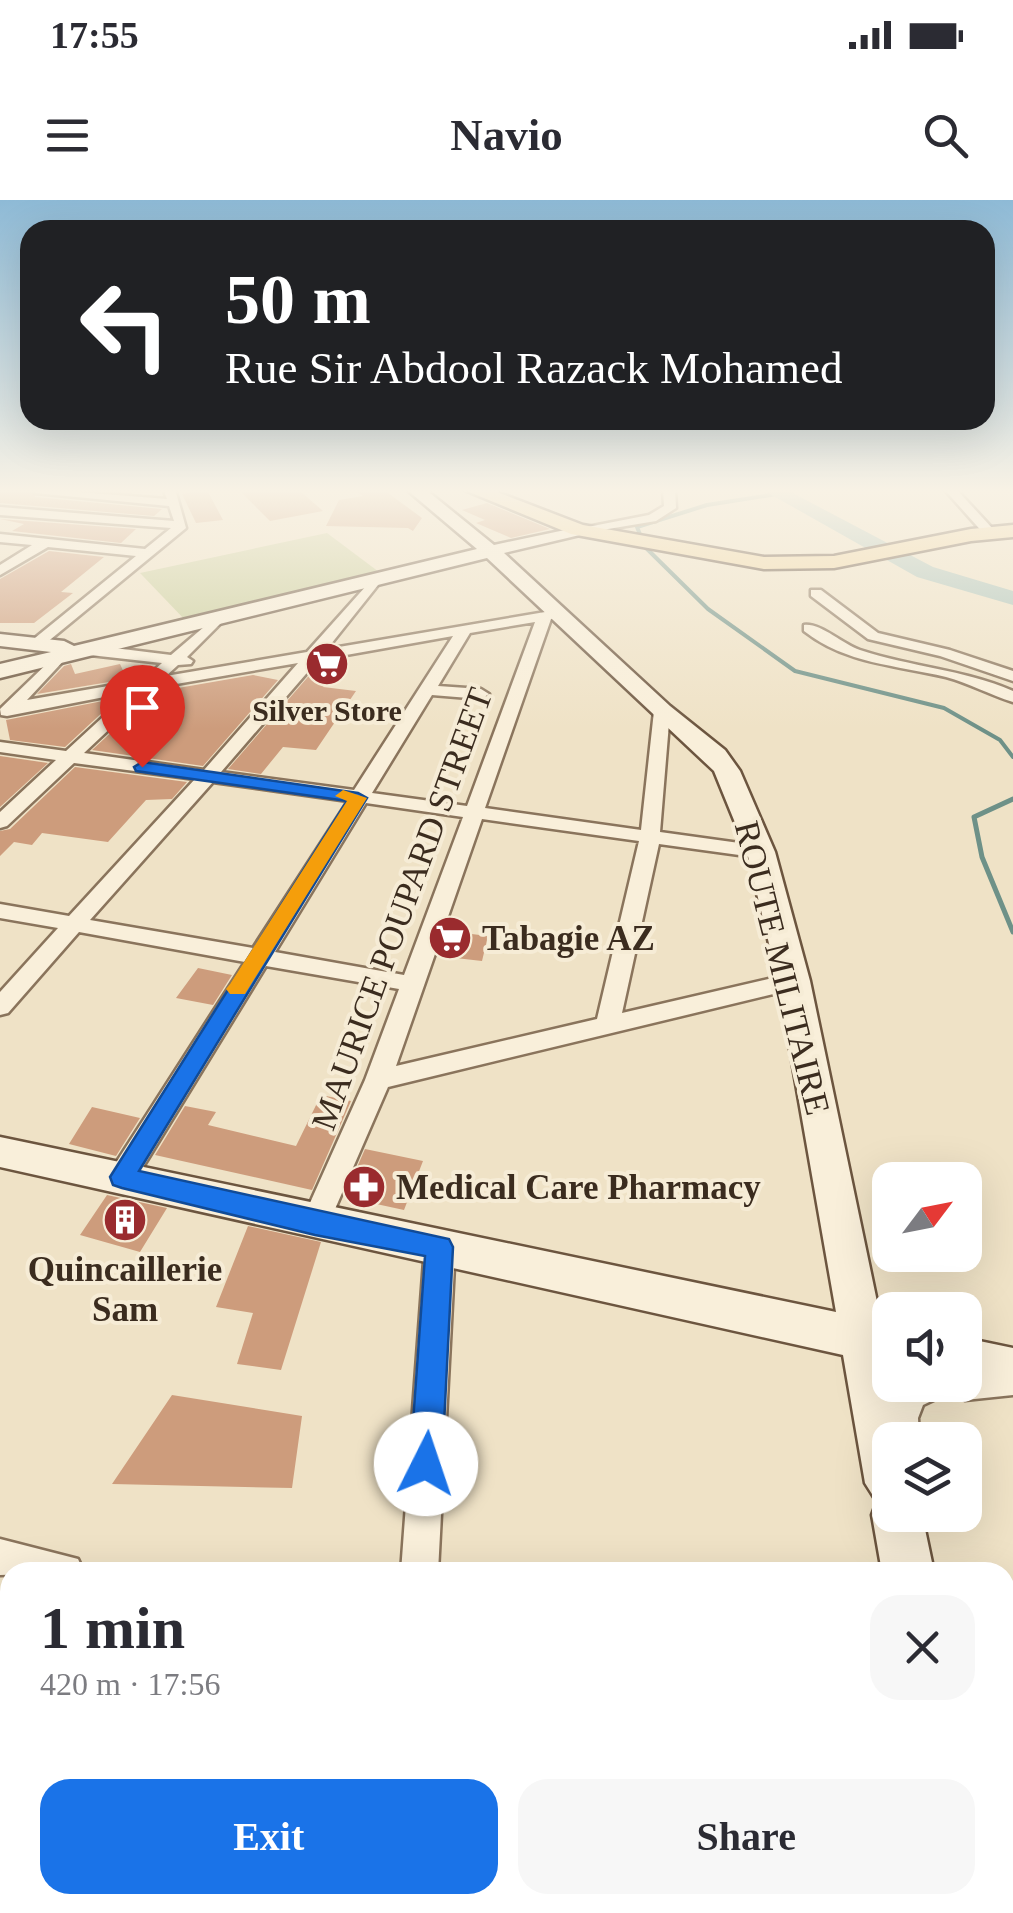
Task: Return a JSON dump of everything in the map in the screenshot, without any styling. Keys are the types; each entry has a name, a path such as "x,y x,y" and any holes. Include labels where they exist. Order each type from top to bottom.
{"main road":[{"path":"4,670 421,569"},
{"name":"ROUTE MILITAIRE","path":"508,569 551,615 716,755 761,852 794,982 851,1270 872,1331"},
{"path":"0,640 90,650"},
{"path":"4,670 35,645"},
{"path":"0,1152 315,1224 872,1339"},
{"path":"982,1364 1013,1370"}],"street":[{"path":"35,645 128,569"},
{"path":"0,1007 300,676 375,580"},
{"path":"816,593 847,618 892,644 945,653 1013,676"},
{"path":"5,713 152,683 551,615"},
{"name":"MAURICE POUPARD STREET","path":"315,1224 378,1080 551,615"},
{"path":"847,618 809,628 839,647 877,660 948,672 1013,696"},
{"path":"0,822 218,619"},
{"path":"122,1177 465,629"},
{"path":"90,650 300,676"},
{"path":"5,713 59,657"},
{"path":"427,690 481,694"},
{"path":"608,1023 650,838 662,711"},
{"path":"0,747 761,852"},
{"path":"0,911 413,984"},
{"path":"378,1080 794,982"},
{"path":"420,1562 440,1247"},
{"path":"982,1382 1013,1378"}],"green space":[{"path":"159,569 375,569 383,575 186,621 140,573"}],"building":[{"path":"18,569 89,569 61,592 73,593 34,623 0,623 0,579"},
{"path":"340,660 323,687 356,691 316,750 283,747 261,774 228,769 320,663"},
{"path":"71,664 75,674 120,664 127,679 37,694 64,666"},
{"path":"253,675 278,680 203,766 92,750 155,692"},
{"path":"118,698 65,747 10,740 6,720"},
{"path":"0,756 48,763 0,807"},
{"path":"75,767 187,782 172,799 146,800 108,842 42,833 32,845 14,842 0,856 0,831 10,829"},
{"path":"447,931 488,936 482,961 438,956"},
{"path":"198,968 232,975 213,1005 176,998"},
{"path":"321,1095 351,1101 312,1190 155,1155 185,1106 216,1112 208,1125 296,1146"},
{"path":"92,1107 140,1118 116,1156 69,1144"},
{"path":"365,1149 423,1161 404,1210 344,1197"},
{"name":"Quincaillerie Sam","path":"107,1195 167,1208 140,1252 80,1235"},
{"path":"248,1226 321,1242 281,1370 237,1364 253,1313 216,1307"},
{"path":"172,1395 302,1416 292,1488 112,1484"}],"waterway":[{"path":"667,569 708,609 795,671 944,708 1000,740 1013,757"},
{"path":"919,569 1013,598"},
{"path":"1013,799 974,817 982,857 1013,932"}],"slow traffic":[{"path":"237,989 358,798 343,796"}],"place":[{"name":"Silver Store","path":"327,664"},
{"name":"Tabagie AZ","path":"450,938"},
{"name":"Medical Care Pharmacy","path":"364,1187"},
{"name":"Quincaillerie Sam","path":"125,1220"}],"route":[{"path":"142,767 358,798 122,1177 315,1224 440,1247 426,1464"}]}
